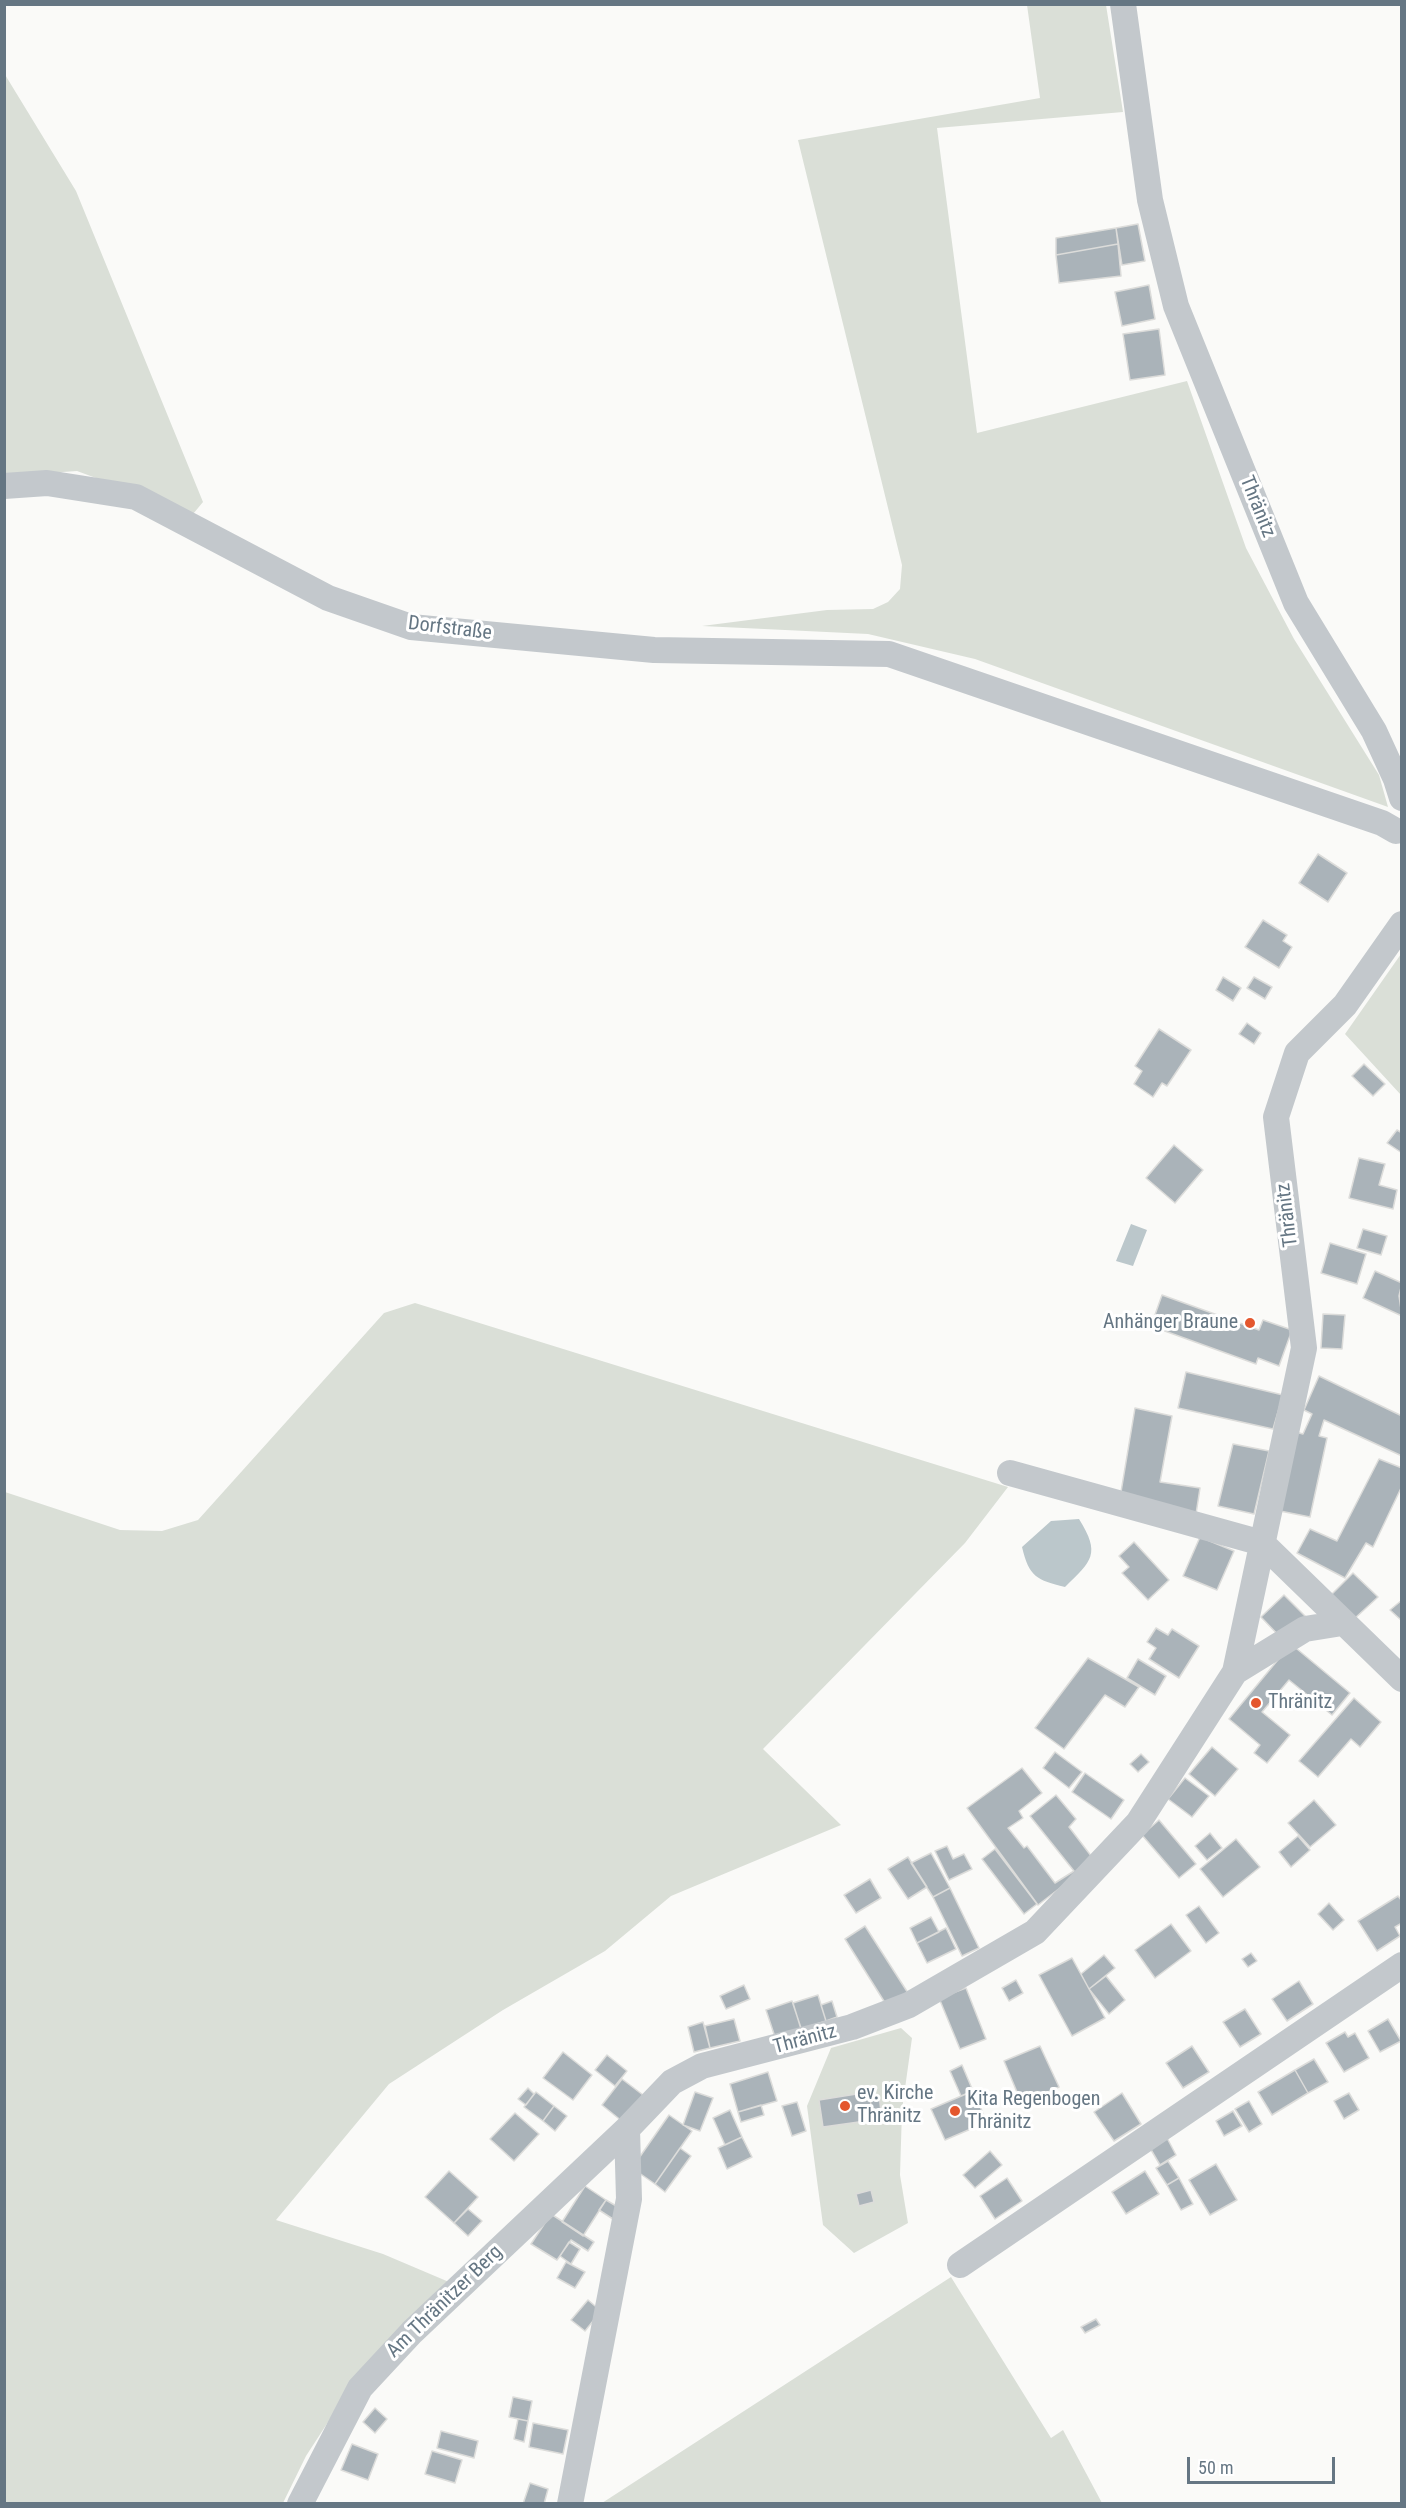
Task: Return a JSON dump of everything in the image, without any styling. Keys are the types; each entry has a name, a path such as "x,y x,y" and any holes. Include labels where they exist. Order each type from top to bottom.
{"street":[{"name":"Thränitz","path":"1123,4 1150,200 1176,306 1296,603 1374,731 1396,779 1401,798"},
{"name":"Dorfstraße","path":"4,486 47,483 136,497 328,598 411,627 654,650 889,654 1400,828"},
{"name":"Thränitz","path":"627,2129 672,2082 702,2066 852,2027 909,2005 1035,1932 1138,1823 1235,1672 1304,1348 1276,1117 1297,1053 1345,1005 1401,924"},
{"path":"1010,1473 1262,1543 1401,1679"},
{"name":"Thränitz","path":"1235,1672 1305,1629 1342,1623"},
{"path":"960,2265 1401,1965"},
{"path":"570,2504 629,2199 627,2129"},
{"name":"Am Thränitzer Berg","path":"300,2504 360,2388 412,2332 627,2129"}],"shaded area":[{"path":"1027,5 1106,5 1123,112 937,128 977,433 1187,381 1246,548 1294,639 1379,775 1388,807 975,659 868,634 702,626 827,610 873,609 888,602 900,589 902,565 798,140 1040,98"},
{"path":"4,73 76,191 203,502 193,514 77,471 5,476"},
{"path":"1401,954 1401,1095 1345,1034"},
{"path":"1131,1224 1147,1230 1133,1266 1116,1261"},
{"path":"415,1303 1008,1487 965,1543 763,1749 841,1825 671,1896 605,1951 503,2010 389,2084 276,2220 383,2254 449,2282 343,2399 306,2456 283,2503 5,2504 5,1492 120,1530 162,1531 198,1520 384,1313"},
{"path":"1079,1519 1090,1541 1091,1549 1087,1563 1082,1570 1065,1587 1036,1576 1028,1565 1022,1547 1051,1521"},
{"path":"901,2028 912,2038 902,2110 900,2175 908,2223 854,2253 823,2225 807,2106 831,2048"},
{"path":"951,2277 1051,2438 1063,2430 1102,2503 602,2503"}],"building":[{"path":"1138,224 1145,261 1122,265 1116,228"},
{"path":"1116,228 1118,244 1056,255 1056,238"},
{"path":"1118,244 1121,276 1059,283 1056,255"},
{"path":"1149,285 1155,319 1122,326 1115,292"},
{"path":"1159,329 1165,375 1130,380 1123,334"},
{"path":"1318,854 1347,873 1328,902 1299,883"},
{"path":"1263,920 1287,935 1283,941 1292,947 1279,968 1245,947"},
{"path":"1223,977 1241,988 1233,1001 1216,990"},
{"path":"1254,977 1272,987 1265,999 1247,988"},
{"path":"1247,1023 1261,1033 1254,1044 1239,1034"},
{"path":"1159,1029 1191,1050 1167,1086 1162,1083 1153,1097 1134,1084 1142,1071 1135,1066"},
{"path":"1364,1064 1385,1084 1373,1096 1352,1076"},
{"path":"1397,1130 1402,1133 1402,1153 1387,1143"},
{"path":"1174,1145 1203,1170 1175,1203 1146,1178"},
{"path":"1359,1158 1385,1164 1379,1185 1397,1190 1393,1209 1349,1198"},
{"path":"1363,1229 1387,1236 1381,1255 1357,1248"},
{"path":"1330,1243 1366,1254 1357,1284 1321,1273"},
{"path":"1375,1271 1402,1283 1399,1296 1402,1316 1363,1298"},
{"path":"1162,1295 1259,1330 1263,1320 1292,1330 1279,1366 1258,1358 1256,1364 1151,1326"},
{"path":"1323,1314 1345,1315 1342,1349 1321,1348"},
{"path":"1186,1372 1283,1395 1273,1429 1178,1408"},
{"path":"1319,1376 1402,1416 1402,1456 1324,1420 1319,1436 1327,1438 1310,1517 1275,1510 1292,1431 1303,1434 1312,1414 1304,1410"},
{"path":"1135,1408 1172,1416 1160,1482 1200,1488 1196,1514 1120,1498"},
{"path":"1233,1444 1269,1451 1254,1514 1218,1506"},
{"path":"1379,1459 1402,1468 1402,1486 1373,1547 1366,1543 1345,1578 1297,1553 1310,1529 1337,1541"},
{"path":"1200,1537 1234,1551 1217,1590 1183,1576"},
{"path":"1134,1542 1169,1580 1148,1600 1122,1573 1129,1567 1119,1556"},
{"path":"1353,1573 1378,1597 1354,1619 1330,1596"},
{"path":"1284,1595 1308,1619 1284,1641 1261,1617"},
{"path":"1402,1600 1402,1621 1390,1610"},
{"path":"1156,1628 1168,1635 1172,1629 1199,1646 1179,1678 1149,1659 1156,1648 1147,1642"},
{"name":"Thränitz","path":"1291,1644 1350,1693 1332,1715 1289,1680 1262,1712 1290,1735 1267,1763 1254,1753 1260,1745 1229,1719"},
{"path":"1088,1658 1139,1687 1125,1707 1105,1695 1064,1749 1035,1728"},
{"path":"1138,1659 1166,1676 1155,1695 1127,1678"},
{"path":"1354,1698 1381,1722 1360,1747 1351,1739 1318,1777 1299,1761"},
{"path":"1212,1747 1238,1769 1215,1796 1189,1774"},
{"path":"1055,1752 1082,1772 1069,1788 1043,1768"},
{"path":"1141,1754 1149,1762 1138,1772 1130,1764"},
{"path":"1022,1768 1042,1793 1019,1811 1023,1818 1008,1828 1024,1848 1027,1846 1055,1883 1074,1871 1030,1816 1056,1795 1076,1819 1069,1827 1095,1861 1038,1905 967,1808"},
{"path":"1085,1773 1124,1800 1111,1819 1072,1792"},
{"path":"1185,1778 1209,1796 1192,1817 1168,1799"},
{"path":"1314,1800 1336,1825 1310,1847 1288,1823"},
{"path":"1159,1820 1196,1864 1179,1878 1142,1835"},
{"path":"1210,1833 1222,1848 1207,1860 1195,1846"},
{"path":"1298,1836 1310,1850 1291,1867 1279,1852"},
{"path":"1236,1839 1260,1867 1223,1897 1200,1869"},
{"path":"947,1846 953,1859 964,1854 972,1869 949,1880 935,1851"},
{"path":"995,1849 1037,1904 1024,1914 982,1859"},
{"path":"931,1853 950,1888 933,1897 911,1863"},
{"path":"908,1857 927,1887 908,1899 888,1869"},
{"path":"870,1879 881,1898 856,1913 844,1895"},
{"path":"950,1888 979,1948 962,1956 933,1897"},
{"path":"1398,1896 1402,1901 1402,1923 1395,1927 1400,1936 1377,1951 1358,1921"},
{"path":"1329,1903 1344,1920 1333,1930 1318,1914"},
{"path":"1199,1906 1219,1933 1206,1943 1186,1915"},
{"path":"931,1917 939,1932 917,1943 910,1928"},
{"path":"1171,1924 1191,1951 1155,1978 1135,1950"},
{"path":"865,1926 908,1993 887,2006 845,1939"},
{"path":"946,1928 956,1949 927,1963 917,1943"},
{"path":"1251,1953 1257,1961 1248,1967 1242,1959"},
{"path":"1104,1955 1115,1968 1089,1989 1081,1974"},
{"path":"1072,1958 1105,2018 1072,2036 1039,1975"},
{"path":"1106,1976 1125,2000 1109,2014 1089,1989"},
{"path":"1016,1980 1023,1993 1009,2001 1002,1988"},
{"path":"1299,1981 1313,2004 1287,2021 1272,1999"},
{"path":"744,1985 750,1999 726,2009 720,1996"},
{"path":"966,1988 986,2039 960,2049 939,1998"},
{"path":"818,1995 826,2021 801,2029 793,2003"},
{"path":"792,2001 803,2034 777,2043 766,2010"},
{"path":"832,2001 837,2017 826,2021 821,2005"},
{"path":"1245,2009 1261,2034 1240,2047 1223,2022"},
{"path":"734,2019 740,2041 710,2048 705,2026"},
{"path":"1388,2019 1401,2041 1380,2052 1368,2031"},
{"path":"703,2022 710,2048 694,2052 688,2027"},
{"path":"1345,2032 1348,2037 1355,2033 1369,2058 1344,2072 1326,2043"},
{"path":"1040,2046 1059,2087 1022,2104 1004,2061"},
{"path":"1192,2046 1209,2072 1183,2088 1166,2063"},
{"path":"563,2052 592,2075 573,2100 543,2078"},
{"path":"607,2055 627,2071 615,2086 595,2070"},
{"path":"1314,2059 1328,2082 1308,2093 1295,2070"},
{"path":"962,2065 973,2091 961,2096 950,2071"},
{"path":"1295,2070 1308,2093 1272,2115 1258,2092"},
{"path":"768,2072 777,2101 738,2112 730,2084"},
{"path":"622,2079 643,2095 623,2122 602,2105"},
{"path":"528,2088 534,2094 526,2105 518,2099"},
{"path":"973,2091 987,2122 945,2140 931,2109"},
{"path":"536,2092 554,2106 543,2121 524,2107"},
{"path":"695,2092 713,2098 700,2131 683,2125"},
{"name":"ev. Kirche Thränitz","path":"869,2092 873,2120 823,2127 819,2100"},
{"path":"1122,2093 1141,2124 1114,2141 1094,2112"},
{"path":"1349,2093 1359,2110 1344,2119 1334,2101"},
{"path":"879,2095 881,2112 872,2113 870,2097"},
{"path":"1249,2101 1262,2124 1249,2132 1235,2109"},
{"path":"797,2102 806,2131 792,2136 782,2106"},
{"path":"761,2105 764,2115 741,2122 738,2112"},
{"path":"554,2106 567,2116 555,2131 543,2121"},
{"path":"730,2110 742,2137 725,2145 713,2118"},
{"path":"1233,2111 1242,2126 1224,2136 1216,2121"},
{"path":"515,2113 539,2134 514,2161 490,2139"},
{"path":"669,2115 692,2131 655,2184 632,2168"},
{"path":"742,2137 752,2157 727,2169 718,2148"},
{"path":"1167,2138 1176,2155 1160,2165 1150,2148"},
{"path":"680,2148 691,2156 665,2192 655,2184"},
{"path":"990,2151 1002,2165 975,2188 963,2175"},
{"path":"1168,2161 1179,2178 1167,2185 1156,2168"},
{"path":"1216,2164 1237,2200 1210,2215 1189,2180"},
{"path":"449,2171 478,2197 454,2223 425,2197"},
{"path":"1145,2171 1159,2194 1126,2214 1112,2192"},
{"path":"1007,2178 1022,2201 995,2219 980,2196"},
{"path":"1179,2178 1193,2204 1181,2210 1167,2185"},
{"path":"585,2186 606,2200 583,2236 562,2222"},
{"path":"871,2190 874,2202 859,2206 856,2194"},
{"path":"606,2200 623,2210 616,2221 599,2210"},
{"path":"468,2209 482,2221 468,2236 454,2223"},
{"path":"551,2214 594,2242 588,2251 571,2240 557,2260 531,2244"},
{"path":"569,2242 580,2249 571,2264 560,2256"},
{"path":"566,2262 585,2272 575,2288 557,2278"},
{"path":"588,2300 601,2311 585,2331 571,2320"},
{"path":"1096,2319 1100,2325 1085,2333 1081,2327"},
{"path":"513,2397 532,2401 528,2421 509,2417"},
{"path":"375,2408 387,2419 375,2433 363,2422"},
{"path":"518,2419 528,2421 524,2442 514,2439"},
{"path":"533,2423 568,2430 563,2454 529,2447"},
{"path":"441,2431 478,2441 474,2458 437,2448"},
{"path":"352,2444 378,2454 368,2480 341,2470"},
{"path":"432,2451 462,2460 455,2483 425,2474"},
{"path":"530,2483 548,2489 544,2504 523,2504"}],"place":[{"name":"Anhänger Braune","path":"1250,1323"},
{"name":"Thränitz","path":"1256,1703"},
{"name":"ev. Kirche Thränitz","path":"845,2106"},
{"name":"Kita Regenbogen Thränitz","path":"955,2111"}]}
